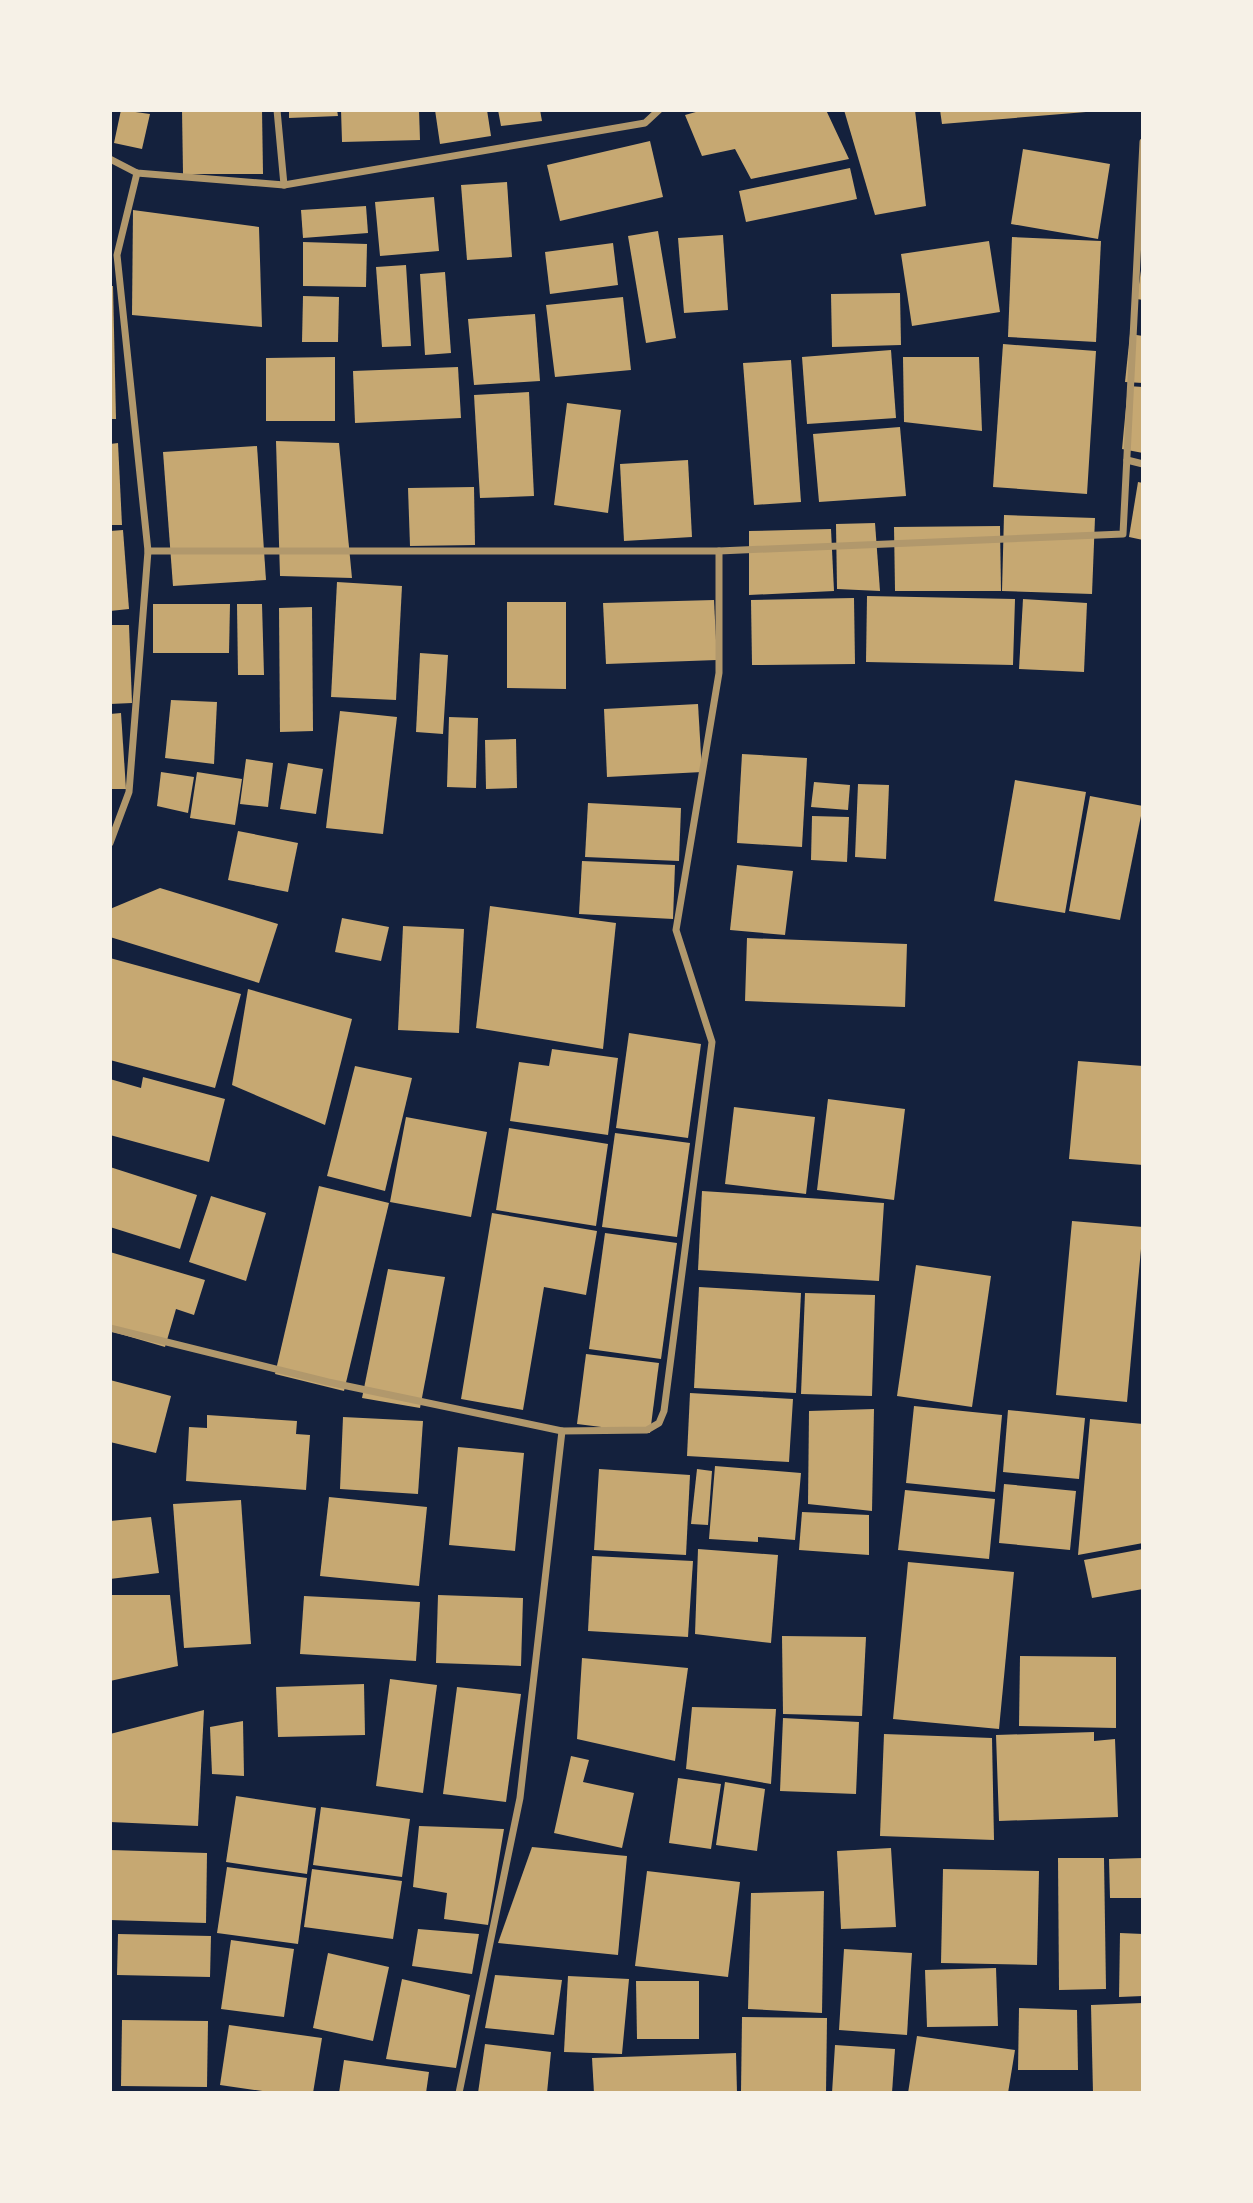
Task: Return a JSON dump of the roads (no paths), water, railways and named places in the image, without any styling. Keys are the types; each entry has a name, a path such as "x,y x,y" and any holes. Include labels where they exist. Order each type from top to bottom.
{"street":[{"path":"277,110 284,185"},
{"path":"110,159 137,173 284,185 645,123 659,110"},
{"path":"148,551 719,551 1123,534 1143,142"},
{"path":"110,844 129,792 148,551 117,255 137,173"},
{"path":"1128,460 1143,464"},
{"path":"110,1328 328,1382 562,1431 647,1430 659,1423 664,1412 712,1042 676,930 719,673 719,551"},
{"path":"459,2093 520,1798 562,1431"}]}
